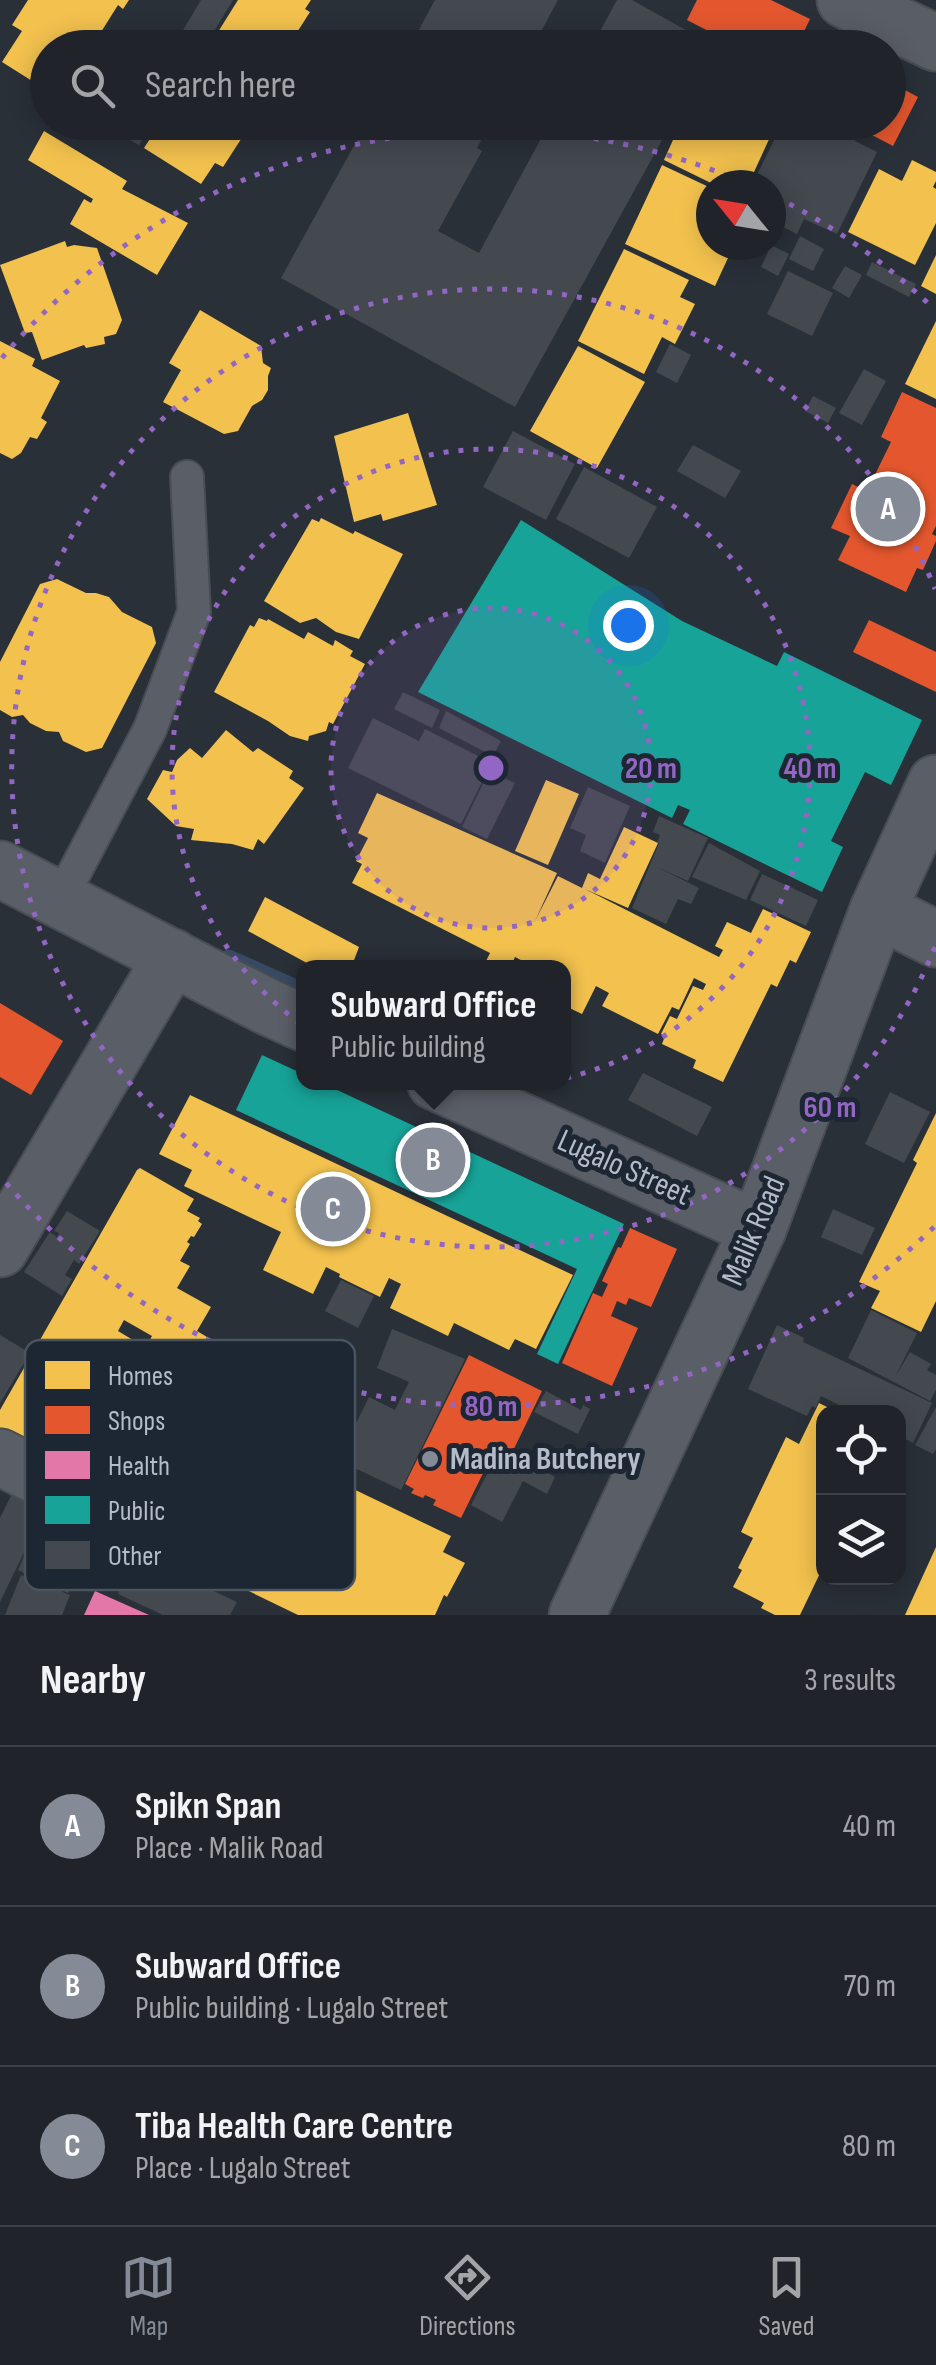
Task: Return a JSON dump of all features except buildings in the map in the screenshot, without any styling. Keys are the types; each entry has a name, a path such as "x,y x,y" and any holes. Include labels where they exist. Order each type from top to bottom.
{"street":[{"path":"845,0 936,43"},
{"name":"Malik Road","path":"577,1615 758,1229 878,910 936,784"},
{"path":"0,869 296,1019"},
{"path":"878,910 936,939"},
{"path":"0,1250 172,956"},
{"name":"Lugalo Street","path":"453,1090 758,1229"},
{"path":"0,1457 25,1470"}],"lane":[{"path":"60,900 150,729 194,612 187,476"}],"waterway":[{"path":"229,957 296,987"}],"place":[{"name":"Spikn Span","path":"888,509"},
{"name":"Subward Office","path":"433,1160"},
{"name":"Tiba Health Care Centre","path":"333,1209"},
{"name":"Madina Butchery","path":"430,1459"}]}
